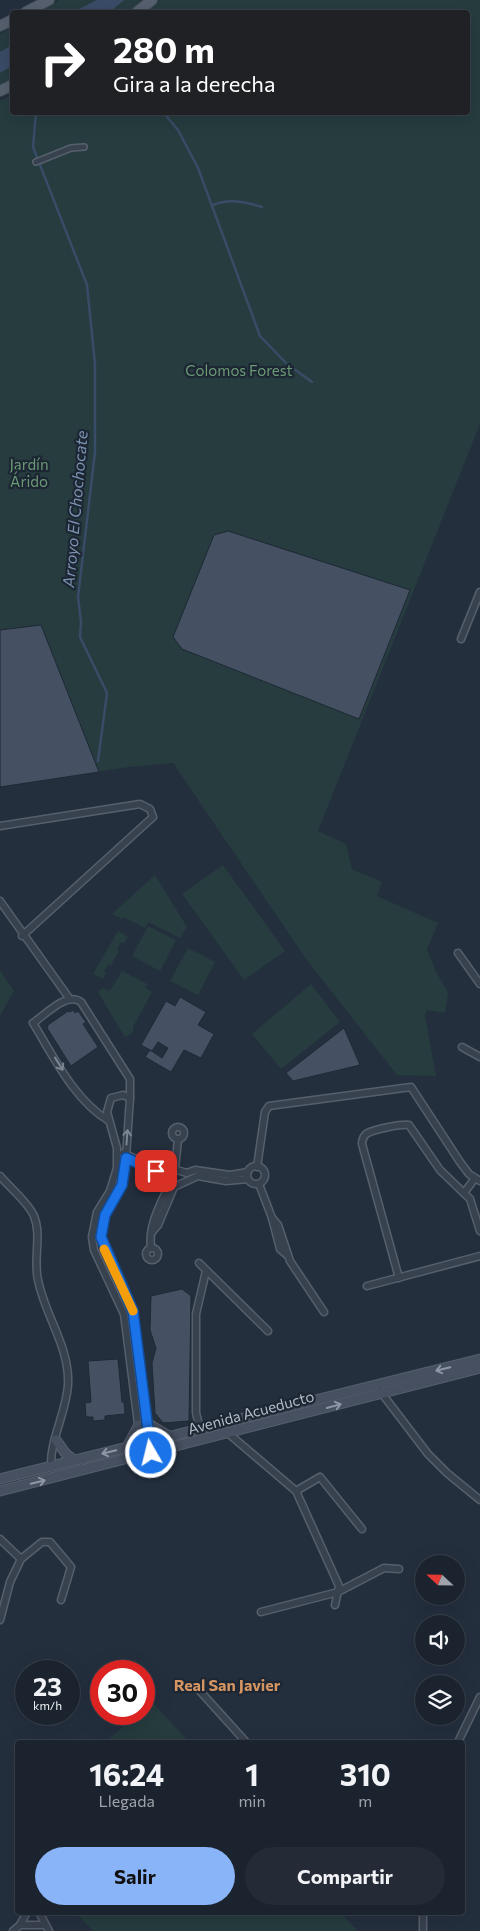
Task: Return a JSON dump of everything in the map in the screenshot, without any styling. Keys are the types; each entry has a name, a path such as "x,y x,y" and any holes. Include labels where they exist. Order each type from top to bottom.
{"main road":[{"path":"30,10 49,0"},
{"path":"140,10 152,0"},
{"name":"Avenida Acueducto","path":"0,1491 229,1434 480,1359"},
{"name":"Avenida Acueducto","path":"0,1479 214,1425 480,1368"},
{"path":"127,1447 143,1424 169,1436"},
{"path":"214,1425 216,1437"},
{"path":"56,1440 66,1454 74,1460"}],"street":[{"path":"36,162 71,148 84,147"},
{"path":"462,639 480,592"},
{"path":"0,826 140,804 150,809 153,817 152,821 22,936"},
{"path":"0,901 22,936 69,998"},
{"path":"458,953 480,984"},
{"path":"109,1121 98,1115 73,1087 33,1023 69,998 81,1002 130,1079 126,1156 122,1185 105,1215 102,1228 104,1247 133,1311 138,1343 143,1424 147,1454"},
{"path":"462,1047 480,1057"},
{"path":"171,1186 198,1176 226,1181 248,1175 257,1167 265,1112 269,1106 412,1087 460,1162 478,1180 464,1193"},
{"path":"130,1098 123,1095 110,1098 108,1106 109,1121 117,1154 114,1182 97,1212 92,1226 94,1250 124,1314 143,1424"},
{"path":"399,1278 362,1144 362,1138 367,1133 402,1124 409,1125 440,1170 470,1199 480,1231"},
{"path":"175,1169 178,1139"},
{"path":"117,1154 167,1174 171,1186 158,1225 152,1232 151,1248"},
{"path":"257,1167 264,1175 259,1184 272,1218 272,1227 280,1249 287,1256 324,1312"},
{"path":"175,1169 187,1174 195,1170 230,1175 248,1175"},
{"path":"167,1174 175,1169"},
{"path":"248,1175 254,1184 259,1184"},
{"path":"0,1176 33,1214 38,1228 35,1261 37,1279 67,1364 65,1406 50,1455 51,1466"},
{"path":"367,1286 480,1256"},
{"path":"199,1263 268,1331"},
{"path":"104,1270 112,1265"},
{"path":"200,1429 196,1412 196,1314 206,1271"},
{"path":"129,1344 138,1343"},
{"path":"379,1390 428,1454 447,1473 480,1500"},
{"path":"229,1434 296,1491 339,1586 335,1605"},
{"path":"296,1491 320,1477 362,1529"},
{"path":"0,1539 20,1559"},
{"path":"0,1620 10,1582 20,1559 42,1542 46,1541 53,1545 71,1567 61,1600"},
{"path":"261,1612 338,1592 384,1568 399,1569"},
{"path":"199,1690 244,1740"},
{"path":"459,1740 480,1697"},
{"path":"13,1931 20,1925 25,1915"},
{"path":"40,1915 49,1931"},
{"path":"423,1915 423,1931"},
{"path":"20,1925 44,1925"}],"green space":[{"path":"59,0 146,0 134,10 43,10"},
{"name":"Colomos Forest","path":"159,0 480,0 480,424 318,831 346,844 352,869 382,882 377,896 438,923 427,949 436,972 448,993 445,1013 427,1010 425,1015 436,1076 397,1075 306,959 173,763 129,767 0,787 0,101 10,96 10,115 470,115 470,10 146,10"},
{"path":"10,28 10,82 0,88 0,34"},
{"path":"223,865 285,951 244,980 182,894"},
{"path":"155,875 187,927 180,938 148,922 145,928 123,917 122,919 112,914"},
{"path":"148,926 176,940 160,971 132,956"},
{"path":"118,931 128,937 124,943 121,942 117,949 119,951 111,965 109,964 104,971 106,973 103,979 93,974"},
{"path":"188,948 215,962 198,995 170,981"},
{"path":"0,970 14,991 0,1016"},
{"path":"122,971 147,984 145,988 152,992 133,1027 133,1032 126,1037 98,992 103,988 110,991"},
{"path":"311,984 340,1022 281,1069 252,1034"},
{"path":"155,1705 187,1740 108,1740 125,1725 155,1725"},
{"path":"78,1915 343,1915 358,1931 93,1931"}],"water":[{"path":"97,0 124,0 112,10 77,10"},
{"path":"10,46 10,67 0,73 0,52"}],"building":[{"path":"228,531 410,590 359,719 182,649 173,637 214,535"},
{"path":"41,625 99,772 0,787 0,630"},
{"path":"180,997 206,1012 198,1025 214,1034 201,1058 184,1050 171,1072 145,1057 150,1050 162,1058 168,1048 158,1042 152,1051 141,1045 166,1001 175,1006"},
{"path":"73,1010 75,1013 78,1011 86,1022 83,1024 98,1047 71,1066 47,1028 48,1025 68,1011"},
{"path":"344,1028 360,1065 293,1081 286,1073"},
{"path":"182,1289 191,1296 189,1421 163,1423 155,1413 152,1363 156,1348 150,1330 151,1296"},
{"path":"118,1359 125,1414 105,1416 105,1420 93,1421 93,1417 86,1417 85,1403 91,1402 88,1361"}],"waterway":[{"name":"Arroyo El Chochocate","path":"36,115 33,147 87,285 95,364 95,452 78,597 81,622 80,637 107,693 98,761"},
{"path":"166,115 178,130 198,168 260,336 286,363 312,382"},
{"path":"213,205 231,201 262,207"}],"slow traffic":[{"path":"104,1249 133,1311"}],"district":[{"name":"Real San Javier","path":"227,1685"}],"route":[{"path":"151,1453 133,1311 101,1237 105,1215 122,1185 126,1171 126,1158 156,1171"}],"park label":[{"name":"Jardín Árido","path":"29,474"}]}
